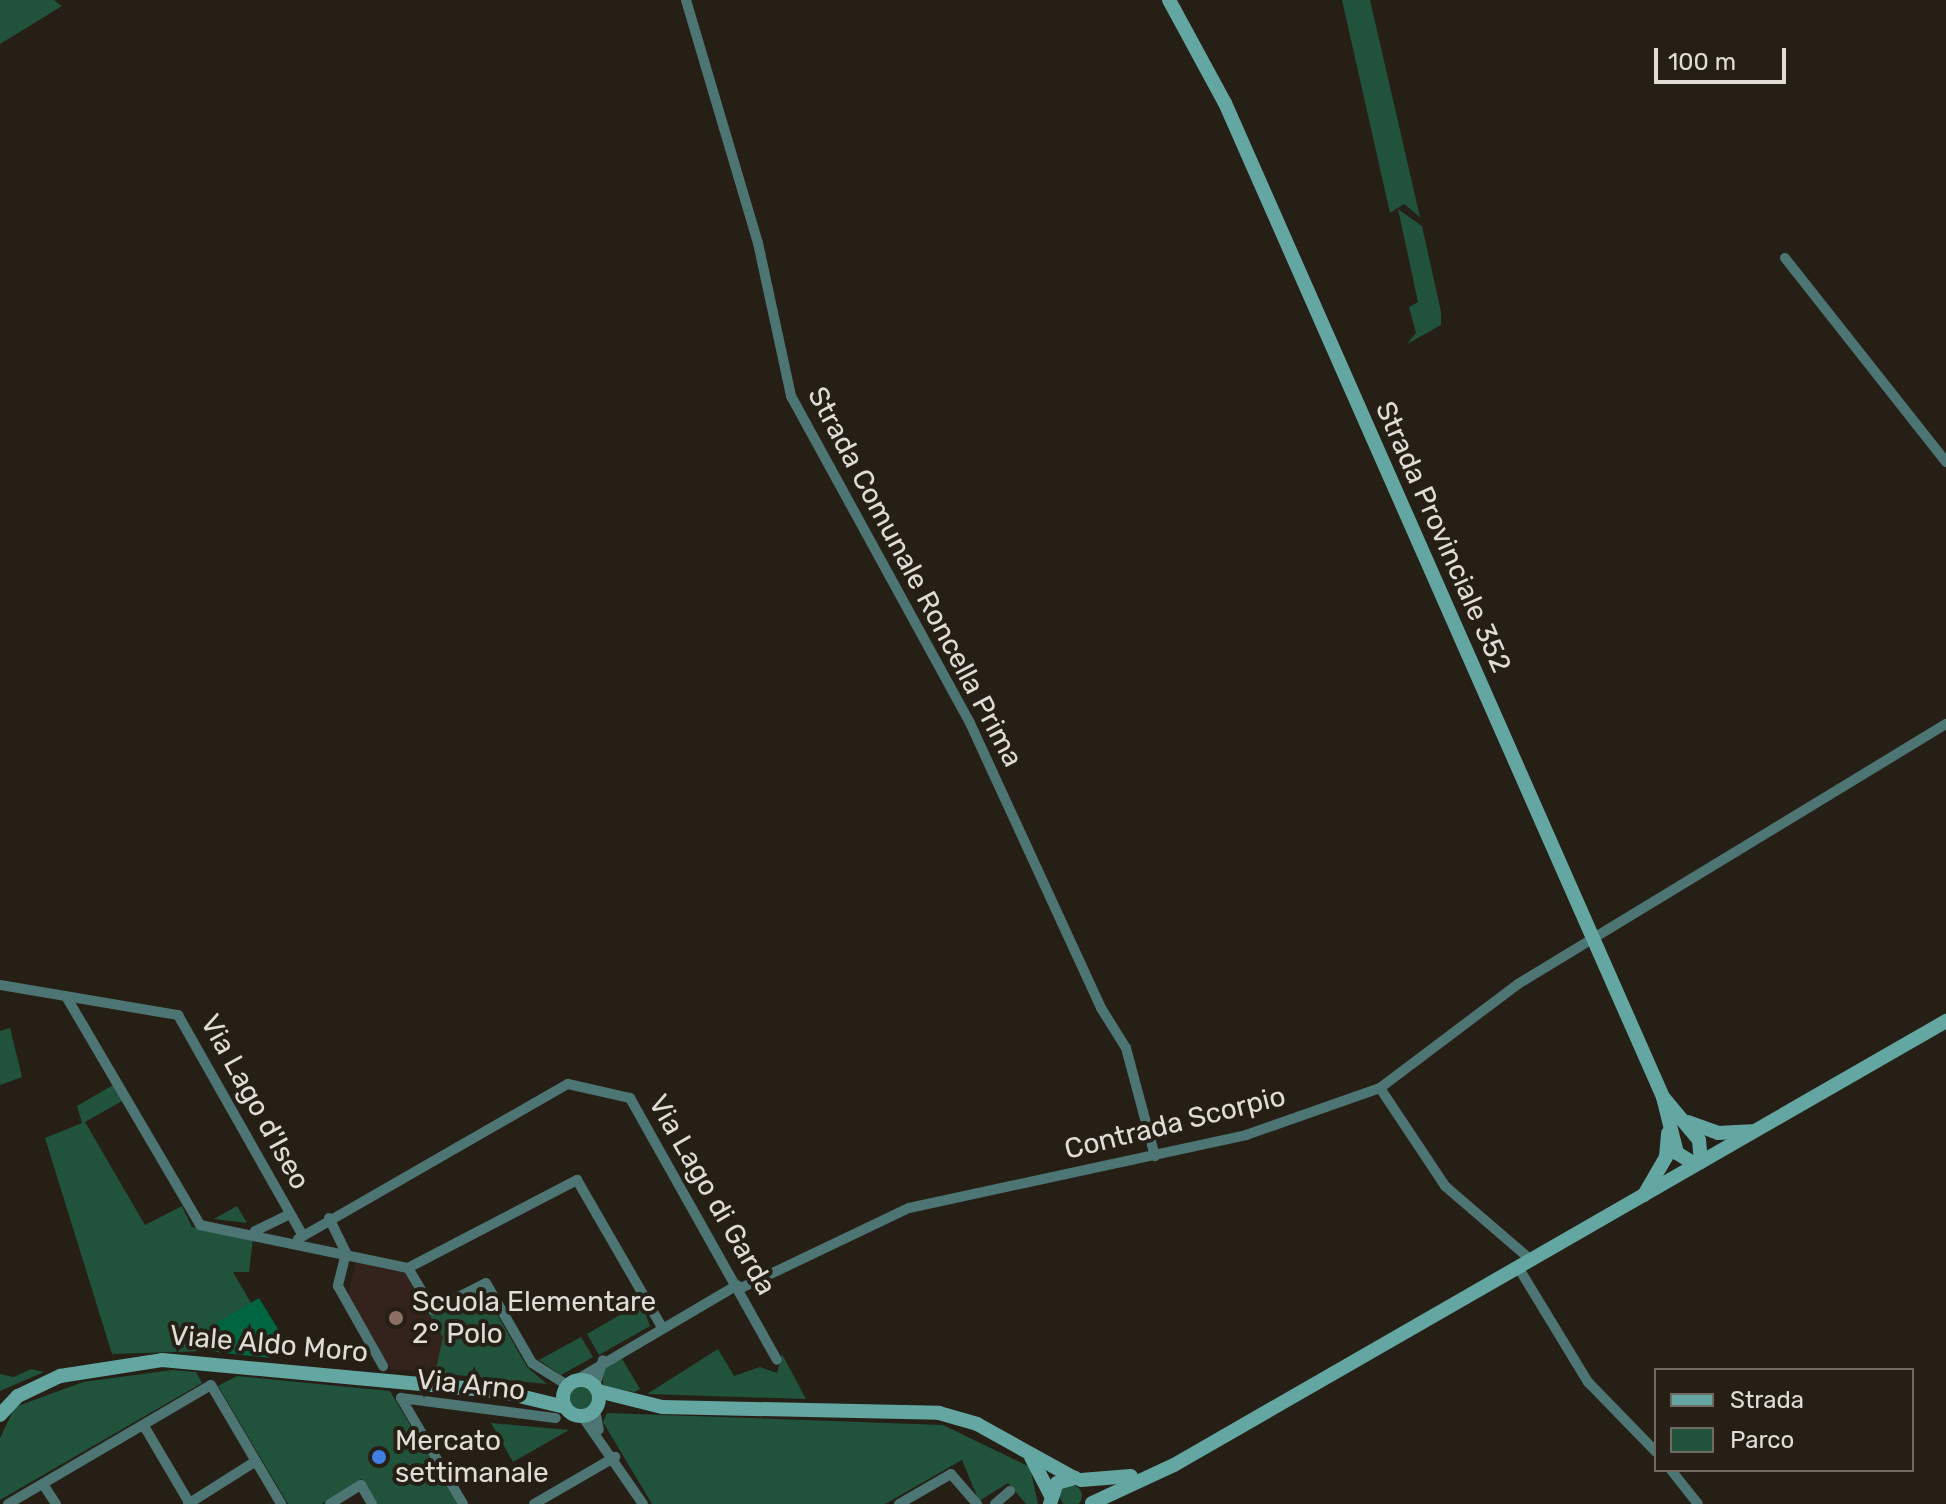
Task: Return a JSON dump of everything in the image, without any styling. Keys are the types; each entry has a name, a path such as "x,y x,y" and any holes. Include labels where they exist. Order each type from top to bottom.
{"main road":[{"name":"Strada Provinciale 352","path":"1169,0 1225,103 1663,1097 1668,1129 1677,1153 1698,1163"},
{"path":"1174,1465 1078,1479 1092,1504 1174,1465 1946,1021"},
{"name":"Strada Provinciale 352","path":"1663,1097 1688,1122 1718,1133 1756,1131"},
{"name":"Strada Provinciale 352","path":"1688,1122 1698,1163"},
{"name":"Strada Provinciale 352","path":"1644,1195 1666,1157 1668,1129"},
{"name":"Viale Aldo Moro","path":"0,1397 97,1367 173,1359 499,1391 570,1384 593,1402"},
{"path":"560,1412 570,1384"},
{"name":"Viale Aldo Moro","path":"0,1415 37,1386"},
{"name":"Viale Aldo Moro","path":"499,1391 560,1412 593,1402 662,1407 921,1411 1012,1441 1078,1479 1049,1500 1037,1463 1012,1441"}],"street":[{"name":"Strada Comunale Roncella Prima","path":"686,0 758,243 791,396 970,723 1101,1008 1126,1048 1155,1156"},
{"path":"1785,258 1946,462"},
{"name":"Contrada Scorpio","path":"570,1384 604,1359 738,1287 909,1208 1155,1156 1276,1126 1380,1088 1518,984 1593,941 1697,870 1768,838 1946,724"},
{"path":"0,985 67,998 200,1225 299,1236 346,1253 408,1268 577,1180 662,1327"},
{"name":"Via Lago d'Iseo","path":"67,998 178,1015 290,1214 299,1236"},
{"name":"Via Lago di Garda","path":"299,1236 568,1084 630,1098 777,1360"},
{"path":"1380,1088 1445,1186 1524,1263 1588,1382 1654,1450"},
{"path":"255,1231 290,1214"},
{"path":"329,1218 346,1253"},
{"name":"Via Arno","path":"346,1253 338,1286 383,1366"},
{"path":"408,1268 433,1310 486,1283 532,1363 570,1384"},
{"path":"604,1359 593,1402 599,1432 643,1504"},
{"path":"8,1504 211,1385 281,1504"},
{"name":"Via Arno","path":"463,1504 401,1398 560,1412"},
{"path":"144,1426 189,1504 256,1461"},
{"path":"534,1504 550,1500 615,1457"},
{"path":"1673,1472 1698,1504"},
{"path":"899,1504 918,1499 955,1474 977,1504"},
{"path":"43,1484 56,1504"},
{"path":"330,1504 361,1485 372,1504"},
{"path":"995,1504 1010,1491"}],"shaded area":[{"name":"Scuola Elementare 2° Polo","path":"356,1261 404,1272 443,1337 435,1373 391,1369 348,1296"}],"green space":[{"path":"0,0 54,0 62,6 0,44"},
{"path":"1342,0 1370,0 1420,217 1404,204 1390,213"},
{"path":"1398,209 1422,226 1441,312 1441,325 1407,344 1416,333 1409,307 1418,302"},
{"path":"10,1028 22,1077 0,1085 0,1031"},
{"path":"113,1085 122,1101 85,1122 145,1225 182,1206 192,1227 253,1239 249,1272 233,1272 251,1303 197,1334 207,1351 112,1354 45,1138 82,1123 77,1106"},
{"path":"237,1206 247,1223 214,1219"},
{"path":"484,1291 527,1367 547,1384 435,1373 443,1337 428,1312 441,1314"},
{"path":"259,1298 278,1329 270,1358 207,1351 197,1334"},
{"path":"640,1307 644,1309 650,1326 599,1355 587,1334 632,1308 637,1315"},
{"path":"581,1337 593,1357 561,1375 539,1360"},
{"path":"718,1349 734,1376 760,1367 777,1373 782,1354 806,1399 647,1394"},
{"path":"621,1357 640,1389 634,1392 603,1386 603,1368"},
{"path":"31,1369 44,1372 0,1391 0,1374 14,1377"},
{"path":"172,1370 196,1372 202,1383 0,1500 0,1438 15,1407 83,1382"},
{"path":"237,1376 390,1391 457,1504 376,1504 361,1479 322,1504 288,1504 218,1386"},
{"path":"581,1387 589,1390 592,1398 589,1406 581,1409 573,1406 570,1398 573,1390"},
{"path":"607,1413 943,1425 1030,1467 1038,1504 1026,1504 1008,1483 979,1501 962,1460 885,1504 652,1504 603,1422"},
{"path":"491,1423 569,1430 513,1462"},
{"path":"1067,1485 1075,1485 1082,1492 1082,1500 1078,1505 1064,1505 1060,1500 1060,1492"}],"place":[{"name":"Scuola Elementare 2° Polo","path":"396,1318"},
{"name":"Mercato settimanale","path":"379,1457"}]}
